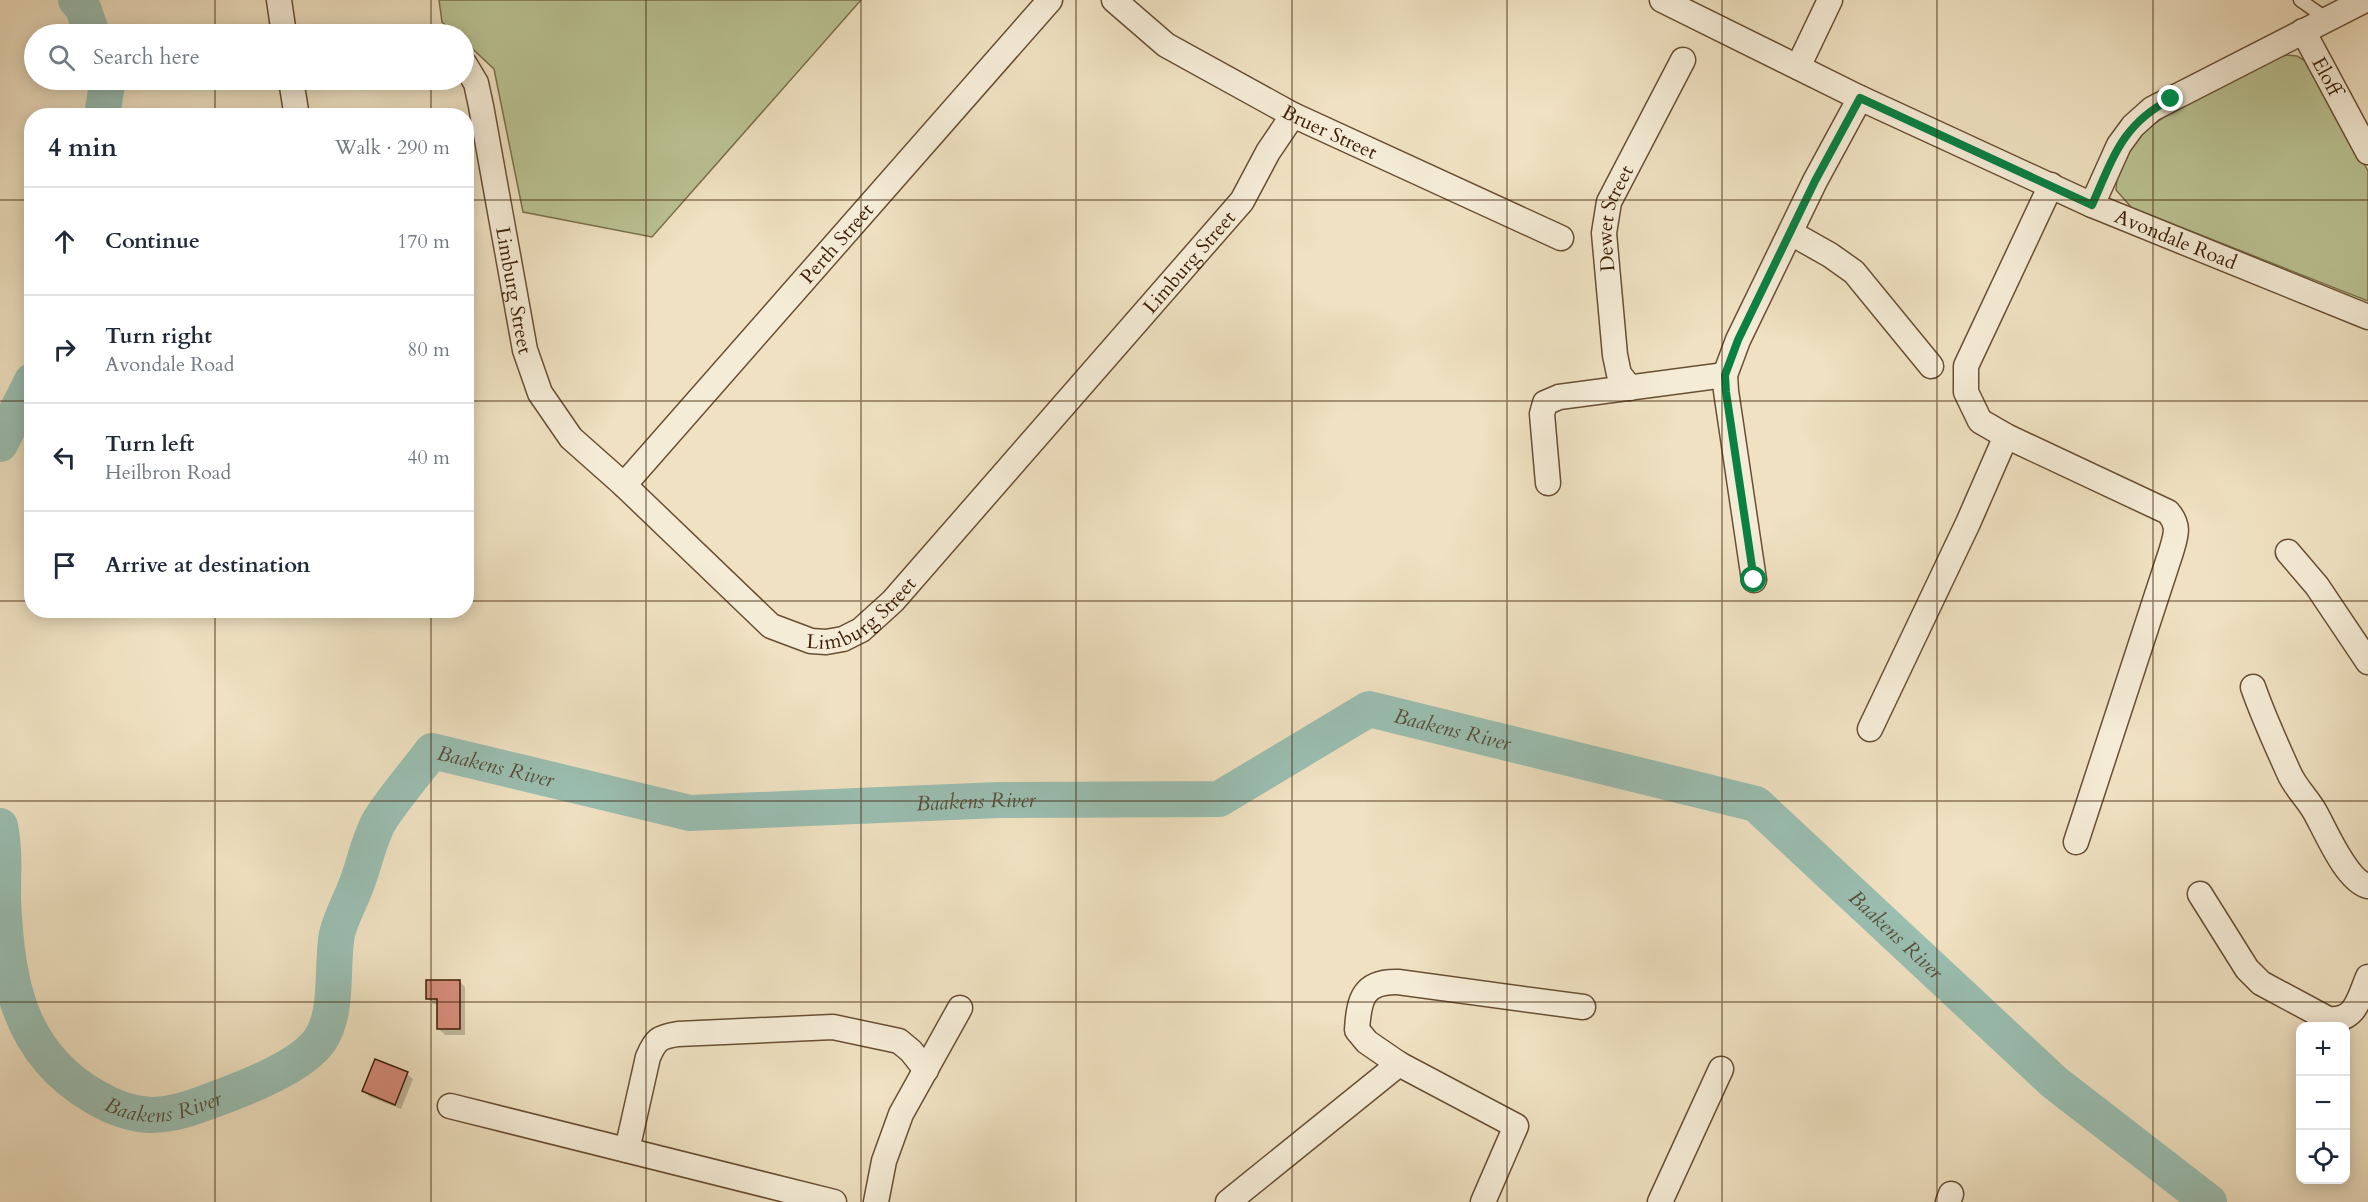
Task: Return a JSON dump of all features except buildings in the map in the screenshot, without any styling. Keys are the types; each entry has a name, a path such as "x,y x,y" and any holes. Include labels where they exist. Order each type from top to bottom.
{"street":[{"path":"279,0 283,24"},
{"name":"Perth Street","path":"624,485 1050,0"},
{"name":"Bruer Street","path":"1114,0 1166,45 1293,115 1561,238"},
{"name":"Avondale Road","path":"1662,0 1860,98 2092,205 2368,317"},
{"path":"1798,67 1830,0"},
{"path":"2092,205 2119,145 2133,126 2152,109 2365,0"},
{"name":"Eloff","path":"2303,31 2368,152"},
{"name":"Dewet Street","path":"1630,388 1619,374 1615,355 1604,233 1609,202 1683,60"},
{"name":"Limburg Street","path":"474,80 481,106 525,350 531,373 540,393 571,438 624,485 771,626 811,641 826,642 843,639 861,630 893,601 1242,201 1268,152 1293,115"},
{"path":"293,90 296,108"},
{"path":"1754,580 1725,375 1738,340 1815,181 1860,98"},
{"path":"2051,185 1966,366 1966,392 1980,421 2006,436 2168,512 2177,523 2177,534 2076,842"},
{"path":"1791,233 1830,255 1854,272 1931,366"},
{"path":"1548,483 1542,414 1545,403 1559,397 1725,375"},
{"path":"1870,729 1968,523 2006,436"},
{"path":"2288,552 2317,586 2368,662"},
{"path":"2253,687 2266,725 2280,750 2289,775 2315,812 2333,848 2350,871 2363,885 2368,886"},
{"path":"2200,894 2247,969 2261,983 2328,1019 2337,1020 2354,1010 2368,977"},
{"path":"1483,1202 1516,1126 1399,1064 1367,1042 1357,1030 1364,995 1370,986 1382,981 1583,1007"},
{"path":"876,1202 892,1136 901,1114 960,1008"},
{"path":"627,1150 648,1057 654,1043 663,1036 833,1027 899,1041 911,1051 926,1070"},
{"path":"1228,1202 1399,1064"},
{"path":"1660,1202 1721,1069"},
{"path":"450,1106 834,1202"}],"lane":[{"path":"2300,0 2328,19"}],"green space":[{"path":"439,0 861,0 652,237 523,212 494,69 474,50 474,24 444,24 442,22"},
{"path":"2286,55 2297,56 2309,63 2368,171 2368,301 2132,208 2116,190 2119,162 2132,144 2148,129 2189,102 2273,59"}],"waterway":[{"name":"Baakens River","path":"76,0 83,8 89,24"},
{"name":"Baakens River","path":"103,108 106,90"},
{"name":"Baakens River","path":"0,444 24,397"},
{"name":"Baakens River","path":"0,826 8,957 21,1011 33,1036 49,1059 69,1079 95,1097 122,1110 160,1115 187,1109 266,1078 298,1061 320,1040 330,1016 337,934 373,835 386,811 432,751 690,813 999,800 1219,799 1369,709 1756,804 2054,1082 2209,1202"}],"route":[{"path":"1754,580 1725,375 1738,340 1783,252 1815,181 1860,98 2092,205 2119,145 2133,126 2152,109 2171,99"}]}
